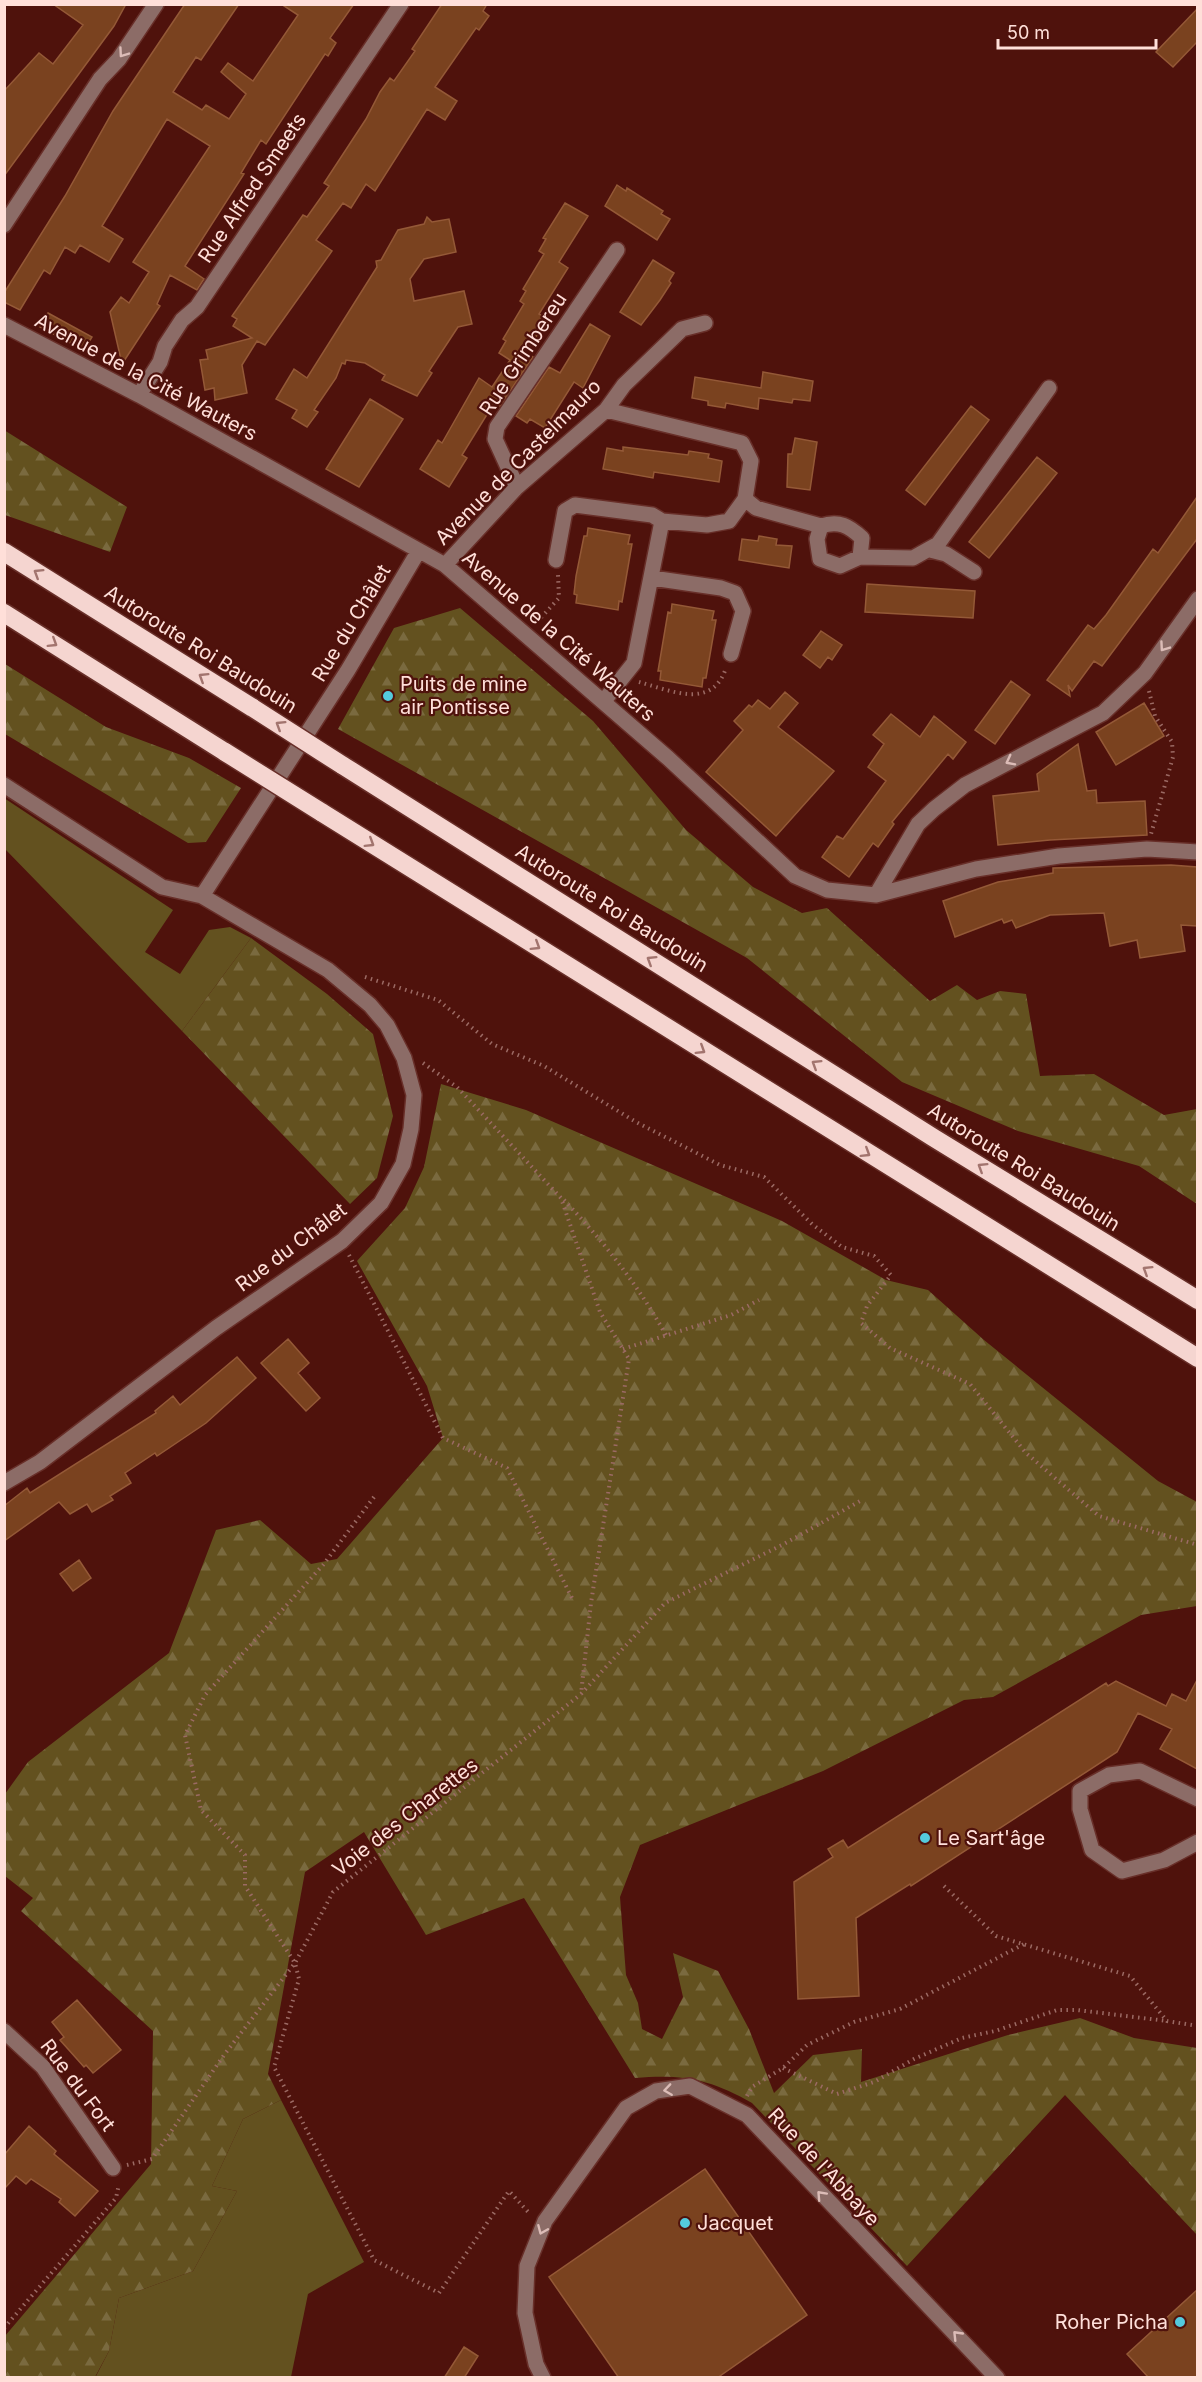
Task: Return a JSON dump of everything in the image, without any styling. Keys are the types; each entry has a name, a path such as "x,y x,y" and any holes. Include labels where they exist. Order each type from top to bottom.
{"highway":[{"name":"Autoroute Roi Baudouin","path":"4,552 934,1138 1197,1300"},
{"path":"4,613 1197,1358"}],"street":[{"path":"4,225 100,80 119,59 156,4"},
{"name":"Rue Alfred Smeets","path":"139,394 160,362 165,346 182,320 197,308 401,4"},
{"name":"Rue Grimbereu","path":"517,487 495,439 497,427 617,250"},
{"name":"Avenue de Castelmauro","path":"445,565 517,487 606,410 624,385 682,329 705,324"},
{"name":"Avenue de la Cité Wauters","path":"4,325 139,394 418,552 445,565 603,702 795,876 827,890 876,895"},
{"path":"821,526 817,539 820,559 840,566 860,557 913,558 930,550 938,544 1049,388"},
{"path":"556,560 565,511 575,505 652,515 662,521 707,525 729,521 745,499 751,460 742,443 606,410"},
{"path":"745,499 756,508 821,526 841,523 853,529 862,538 860,557"},
{"path":"603,702 634,663 662,521"},
{"path":"930,550 946,554 974,572"},
{"name":"Rue du Châlet","path":"202,896 348,670 418,552"},
{"path":"652,578 721,588 735,593 743,611 731,654"},
{"path":"876,895 918,824 934,809 965,784 1103,714 1145,673 1197,599"},
{"name":"Rue du Châlet","path":"4,785 162,887 202,896 328,970 370,1005 387,1024 404,1058 414,1095 411,1129 403,1164 381,1203 342,1241 216,1328 40,1462 4,1483"},
{"path":"876,895 976,869 1059,856 1147,849 1197,852"},
{"path":"1197,1798 1140,1771 1109,1775 1080,1791 1080,1809 1092,1850 1122,1870 1164,1860 1197,1842"},
{"name":"Rue du Fort","path":"4,2031 43,2067 113,2168"},
{"name":"Rue de l'Abbaye","path":"543,2378 536,2364 525,2313 527,2266 543,2228 626,2108 656,2091 690,2086 747,2115 997,2378"}],"path":[{"path":"526,634 559,598 556,560"},
{"path":"627,672 637,681 703,695 715,690 724,676 731,654"},
{"path":"1145,673 1155,716 1172,742 1173,757 1147,849"},
{"path":"362,977 438,1000 492,1044 544,1066 636,1122 720,1165 764,1177 812,1224 842,1247 874,1256 891,1275 867,1306 861,1323 890,1348 970,1384 1026,1453 1099,1516 1197,1545"},
{"path":"404,1058 427,1064 457,1087 594,1232 644,1294 667,1336"},
{"path":"561,1197 600,1312 629,1359 591,1603 581,1694"},
{"path":"342,1241 443,1438 507,1468 573,1600"},
{"path":"623,1349 731,1315 759,1300"},
{"path":"374,1497 323,1565 206,1695 185,1735 201,1810 245,1855 245,1886 295,1963 299,1979 274,2067 374,2260 439,2293 509,2191 543,2228"},
{"name":"Voie des Charettes","path":"113,2168 152,2158 224,2055 295,1963 333,1892 581,1694 665,1603 784,1544 860,1502"},
{"path":"944,1886 996,1935 1130,1976 1167,2022"},
{"path":"738,2111 752,2087 783,2068 807,2045 854,2022 900,2009 1024,1944"},
{"path":"783,2068 837,2094 874,2082 914,2059 962,2038 995,2031 1057,2010 1077,2010 1197,2026"},
{"path":"4,2328 116,2198 119,2184 113,2168"}],"green space":[{"path":"4,430 127,507 110,552 5,515"},
{"path":"460,608 593,721 686,830 753,887 802,913 827,908 930,1001 957,985 977,1000 1000,991 1026,994 1040,1076 1094,1074 1164,1115 1197,1109 1197,1204 1139,1166 1018,1131 902,1082 747,958 338,729 394,628"},
{"path":"5,664 106,727 189,758 241,788 206,842 188,843 5,734"},
{"path":"4,798 173,910 145,952 180,974 209,930 230,927 251,938 182,1031 5,849"},
{"path":"251,938 327,994 373,1034 393,1116 377,1178 350,1204 182,1031"},
{"path":"441,1084 526,1110 782,1221 886,1280 928,1290 984,1340 1158,1481 1197,1502 1197,1606 1141,1615 993,1697 964,1700 823,1771 640,1845 620,1897 626,1975 638,2003 642,2029 662,2039 683,1997 673,1953 718,1971 749,2029 774,2093 813,2055 862,2049 861,2082 1008,2035 1080,2018 1134,2038 1197,2048 1197,2235 1065,2095 907,2266 752,2103 723,2088 696,2080 668,2077 635,2078 524,1898 426,1935 364,1832 305,1872 268,2074 281,2100 243,2119 212,2186 237,2191 193,2271 119,2298 109,2351 95,2377 5,2377 5,2336 151,2164 153,2031 21,1911 33,1898 5,1876 5,1794 28,1762 169,1653 216,1530 260,1520 311,1564 337,1559 443,1438 427,1386 357,1261 405,1208 424,1167"},
{"path":"281,2100 364,2262 308,2294 291,2377 95,2378 109,2351 119,2298 193,2271 237,2191 212,2186 243,2119"}],"building":[{"path":"53,4 126,4 114,26 4,176 4,91 39,53 53,64 83,25"},
{"path":"185,4 239,4 201,60 196,57 173,92 202,110 206,105 229,119 246,94 221,72 228,63 253,81 298,15 281,4 354,4 330,38 336,43 328,56 325,54 266,144 261,140 241,173 244,174 185,266 204,279 197,290 170,275 157,304 160,306 122,364 110,312 121,297 129,303 149,272 133,262 210,146 167,119 102,226 123,239 109,262 80,245 75,253 65,247 50,274 44,270 20,310 4,302 4,293 65,196 113,111"},
{"path":"442,4 487,4 483,11 489,16 479,30 476,28 435,87 457,101 445,120 427,109 375,191 366,184 351,208 343,203 316,240 332,251 265,345 257,341 242,365 247,393 215,400 214,388 205,390 200,360 208,359 206,350 252,338 233,326 237,319 232,316 303,215 307,217 329,186 324,183 366,119 380,92 390,78 394,81 415,51 412,49"},
{"path":"1197,9 1197,42 1173,67 1156,52"},
{"path":"617,185 626,191 627,188 663,211 661,214 670,219 657,240 605,206"},
{"path":"565,203 588,216 559,262 568,268 539,314 547,319 526,353 533,357 500,406 494,403 462,455 467,458 449,487 420,469 438,440 442,443 479,378 492,387 510,360 499,353 506,341 503,339 524,304 520,301 526,291 523,289 544,254 539,251 546,239 543,238"},
{"path":"427,217 432,222 449,219 456,252 424,259 410,279 414,301 464,291 472,324 458,327 429,371 432,373 417,396 382,380 385,375 365,363 346,360 314,410 318,412 307,427 292,418 297,410 276,399 294,369 307,378 377,267 376,261 381,260 398,230 424,224"},
{"path":"653,260 674,273 669,281 671,283 641,325 620,312"},
{"path":"48,313 92,337 84,350 40,327"},
{"path":"590,324 610,336 583,388 574,382 545,428 530,419 527,423 516,416 549,367 560,373"},
{"path":"763,372 813,381 810,401 793,399 792,403 759,398 758,409 726,403 725,408 708,405 708,401 692,398 695,377 761,388"},
{"path":"370,399 403,419 359,487 326,469"},
{"path":"971,406 989,420 925,505 906,490"},
{"path":"795,438 817,442 810,490 787,487 788,454 792,454"},
{"path":"623,447 688,455 689,451 709,454 708,458 722,461 719,482 654,472 653,478 603,469 607,448 623,451"},
{"path":"1037,457 1057,473 989,558 969,542"},
{"path":"1197,497 1197,539 1102,666 1094,661 1072,691 1068,685 1070,696 1047,680 1088,625 1094,629 1106,615 1153,549 1158,553"},
{"path":"588,528 630,535 628,544 632,544 622,602 619,601 618,610 576,603 577,595 574,594 576,576 584,536 587,536"},
{"path":"759,536 777,539 776,545 792,546 789,568 739,560 742,539 758,541"},
{"path":"867,584 975,591 973,618 865,612"},
{"path":"672,604 714,611 712,620 716,620 706,678 703,678 702,687 660,680 661,671 658,671 668,612 671,613"},
{"path":"821,631 842,645 832,660 828,657 820,668 803,655"},
{"path":"1011,681 1030,695 995,744 975,730"},
{"path":"785,692 798,703 778,727 834,771 776,836 706,772 743,730 734,721 749,705 752,707 758,700 770,709"},
{"path":"1144,703 1164,736 1116,765 1096,732"},
{"path":"891,714 920,737 934,716 966,742 953,759 948,754 892,822 894,824 878,847 873,843 849,877 822,857 837,836 843,839 886,781 868,767 884,744 873,735"},
{"path":"1078,744 1087,791 1096,790 1097,803 1145,801 1147,835 998,845 993,796 1039,791 1037,774"},
{"path":"1171,865 1197,867 1197,926 1181,925 1185,951 1140,958 1137,940 1110,946 1104,913 1050,915 1016,928 1012,920 1004,923 1002,919 955,937 943,901 998,882 1053,873 1053,868"},
{"path":"288,1339 309,1363 298,1373 320,1398 306,1411 261,1363"},
{"path":"237,1357 256,1378 206,1423 157,1456 155,1453 125,1473 131,1483 110,1496 113,1500 92,1512 87,1504 70,1514 59,1502 4,1541 4,1506 27,1488 30,1493 156,1413 155,1411 173,1396 180,1405"},
{"path":"79,1560 91,1578 73,1591 60,1574"},
{"name":"Le Sart'âge","path":"1197,1680 1197,1769 1160,1749 1172,1729 1138,1713 1117,1752 911,1886 910,1884 856,1918 859,1996 798,1999 794,1882 833,1857 828,1849 843,1840 848,1848 1106,1683 1108,1686 1116,1681 1166,1706 1172,1694 1186,1701"},
{"path":"77,2000 121,2050 93,2073 86,2065 84,2067 60,2040 64,2037 52,2022"},
{"path":"29,2126 56,2151 54,2154 98,2191 75,2216 59,2202 61,2199 31,2179 26,2184 16,2176 4,2189 4,2155"},
{"name":"Jacquet","path":"705,2169 807,2315 717,2378 619,2378 549,2277"},
{"name":"Roher Picha","path":"1197,2290 1197,2378 1149,2378 1127,2354"},
{"path":"464,2347 478,2356 464,2378 444,2378"}],"place":[{"name":"Puits de mine air Pontisse","path":"388,696"},
{"name":"Le Sart'âge","path":"925,1838"},
{"name":"Jacquet","path":"685,2223"},
{"name":"Roher Picha","path":"1180,2322"}]}
